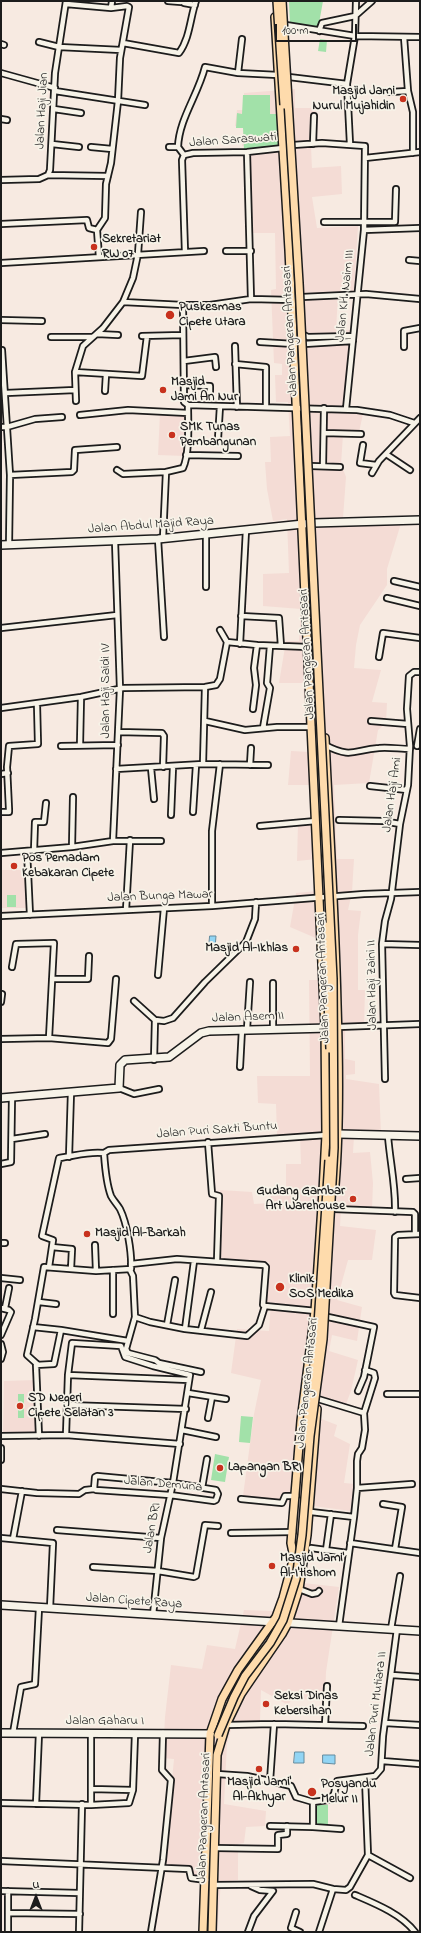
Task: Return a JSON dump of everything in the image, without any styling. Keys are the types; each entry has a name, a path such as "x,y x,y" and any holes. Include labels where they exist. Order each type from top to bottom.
{"main road":[{"name":"Jalan Pangeran Antasari","path":"204,1932 210,1734 222,1699 238,1670 274,1620 283,1598 294,1558 292,1543 297,1496 301,1421 315,1311 322,1204 333,1135 325,1028 292,300 278,75 275,1"},
{"path":"275,1 294,283 324,893 330,1066 330,1147 317,1340 306,1428 297,1545 294,1558"},
{"name":"Jalan Pangeran Antasari","path":"212,1932 217,1754 226,1725 241,1694 288,1623 299,1589 307,1535 318,1399 328,1315 334,1206 333,1135 338,1027 334,896 302,297 284,1"},
{"path":"217,1754 216,1742 218,1735 241,1683 270,1643 283,1620 296,1579 302,1535 310,1436 323,1339 334,1148 333,979 284,1"},
{"path":"322,950 335,949"},
{"path":"322,1204 334,1206"}],"street":[{"path":"110,8 112,1"},
{"path":"123,43 179,53 193,19 196,3 168,1"},
{"path":"293,145 350,144 347,84 355,36 356,1"},
{"path":"319,31 322,23 355,16 372,1"},
{"path":"66,2 110,8 129,7 121,50 118,101 111,163 108,176 105,218 97,230 99,257"},
{"name":"Jalan Haji Jian","path":"48,175 52,144 59,47 66,2"},
{"path":"286,25 355,36 420,37"},
{"path":"404,37 408,91 413,109 413,154"},
{"path":"238,73 242,39"},
{"path":"39,42 59,47 121,50"},
{"path":"184,155 178,147 181,126 198,89 205,67 238,73 278,75"},
{"path":"1,73 55,90 145,105"},
{"path":"289,77 347,84"},
{"path":"390,92 408,91"},
{"path":"54,109 81,113"},
{"path":"313,144 314,116"},
{"path":"1,118 7,120"},
{"path":"52,144 79,147"},
{"name":"Jalan KH. Naim III","path":"346,409 364,230 365,146 350,144"},
{"path":"91,147 112,149"},
{"path":"169,147 178,147"},
{"name":"Jalan Saraswati","path":"185,252 182,160 184,155 193,153 247,152 283,148"},
{"path":"247,152 251,251 251,299"},
{"path":"365,158 413,154 420,152"},
{"path":"1,180 39,179 48,175 108,176"},
{"path":"324,222 395,222 396,189"},
{"path":"76,401 75,372 83,346 97,334 123,302 133,278 138,254 141,212"},
{"path":"1,224 88,220 89,228 97,230"},
{"path":"364,230 420,228"},
{"path":"1,263 204,251"},
{"path":"226,251 251,251"},
{"path":"409,260 420,261"},
{"path":"302,297 358,294 420,299"},
{"path":"123,302 210,305 251,299 292,300"},
{"path":"184,305 184,402 188,405 297,409 346,409 390,414 414,423"},
{"path":"1,320 42,321"},
{"path":"404,347 404,331 420,328"},
{"path":"97,334 118,335"},
{"path":"304,334 308,337 353,338"},
{"path":"142,336 184,335"},
{"path":"75,372 143,376 147,336"},
{"path":"51,337 92,337"},
{"path":"304,344 353,338"},
{"path":"260,342 294,344"},
{"path":"235,346 237,407"},
{"path":"2,350 6,392 10,475 9,545"},
{"path":"184,361 215,357 216,367"},
{"path":"235,364 266,367 266,408"},
{"path":"106,374 106,391"},
{"path":"184,385 210,386 210,395"},
{"path":"6,392 47,390"},
{"path":"6,392 75,390"},
{"path":"117,470 123,474 166,472 183,468 186,456 188,405"},
{"path":"218,439 220,406"},
{"path":"323,466 324,408"},
{"path":"80,415 128,410 188,413"},
{"path":"1,427 7,427 35,419 62,417"},
{"path":"372,473 376,465 420,418"},
{"path":"324,433 361,434"},
{"path":"363,445 360,463 376,465"},
{"path":"10,475 72,472 74,470 75,450 117,447"},
{"path":"386,454 410,470"},
{"path":"186,456 238,456"},
{"path":"310,466 340,467"},
{"path":"164,637 161,539 166,472"},
{"name":"Jalan Abdul Majid Raya","path":"1,545 161,539 313,523 420,520"},
{"path":"240,644 246,530"},
{"path":"206,534 206,587"},
{"name":"Jalan Haji Saidi IV","path":"113,841 120,689 115,541"},
{"path":"394,581 420,586"},
{"path":"387,598 420,606"},
{"path":"1,628 117,615"},
{"path":"241,616 279,618 281,646"},
{"path":"1,708 81,697 120,689 205,687 216,685 220,679 227,642 220,630"},
{"path":"379,657 383,633 420,638"},
{"path":"227,642 270,646 308,647"},
{"path":"253,709 256,685 254,668 257,645"},
{"path":"263,728 270,688 267,683 270,646"},
{"name":"Jalan Haji Ami","path":"392,892 400,824 408,790 410,748 408,724 409,676 414,672 420,672"},
{"path":"203,764 205,687"},
{"path":"80,745 81,697"},
{"path":"1,812 9,812 7,768 9,746 38,744 37,704"},
{"path":"205,721 239,729 312,727"},
{"path":"371,721 408,724"},
{"path":"325,745 340,752 358,753 379,748 410,748 418,746 418,731 420,729"},
{"path":"118,732 162,733 164,736 163,767"},
{"path":"61,746 118,745"},
{"path":"250,765 251,748"},
{"path":"116,769 173,767 203,764 268,765"},
{"path":"212,906 212,831 220,764"},
{"path":"193,812 196,765"},
{"path":"171,815 173,767"},
{"path":"151,768 154,799"},
{"path":"1,774 8,773"},
{"path":"370,786 408,790"},
{"path":"72,797 72,848"},
{"path":"34,851 35,822 44,822 46,803"},
{"path":"339,820 383,820 400,824"},
{"path":"260,826 316,821"},
{"path":"126,910 130,840"},
{"path":"1,853 72,848 113,841 161,841"},
{"path":"27,851 30,915"},
{"name":"Jalan Bunga Mawar","path":"1,916 212,906 392,892 420,892"},
{"name":"Jalan Haji Zaini II","path":"385,1079 382,944 385,922 392,892"},
{"path":"134,1001 155,1020 168,1020 176,1016 206,982 246,942 255,919 256,902"},
{"path":"158,975 164,908"},
{"path":"12,967 16,944 53,942 55,944 49,1038"},
{"path":"382,944 420,945"},
{"path":"52,979 88,979 89,956"},
{"path":"1,1038 49,1038 110,1042 116,979"},
{"path":"240,1067 250,982"},
{"path":"273,983 273,1028"},
{"path":"1,1002 2,994"},
{"path":"154,1060 155,1020"},
{"path":"338,1027 420,1024"},
{"name":"Jalan Asem II","path":"119,1088 120,1065 123,1061 154,1060 173,1056 205,1031 338,1027"},
{"path":"1,1098 119,1088 134,1094 159,1089"},
{"path":"50,1267 53,1240 42,1236 44,1221 59,1158 69,1157 71,1092"},
{"path":"1,1164 11,1162 12,1097"},
{"path":"12,1139 44,1134"},
{"path":"333,1135 420,1136"},
{"name":"Jalan Puri Sakti Buntu","path":"69,1157 80,1153 104,1153 109,1150 208,1142 333,1135"},
{"path":"388,1136 392,1184 396,1190 395,1212"},
{"path":"208,1142 212,1194 219,1196 217,1261"},
{"path":"104,1153 105,1170 112,1197 122,1215 132,1256 131,1267 133,1276 135,1317 126,1349 128,1354 155,1360 159,1363 202,1372"},
{"path":"406,1179 420,1178"},
{"path":"334,1206 414,1213 418,1234 398,1235 395,1237 394,1295 420,1298"},
{"path":"95,1245 96,1271"},
{"path":"52,1247 72,1250 71,1268"},
{"path":"61,1330 54,1364 37,1364 27,1355 39,1302 44,1267 96,1271 113,1270 169,1259 266,1265 263,1305 265,1306 259,1325 249,1335 231,1335 185,1329 135,1317"},
{"path":"185,1329 194,1261"},
{"path":"113,1270 113,1314"},
{"path":"1,1278 20,1280"},
{"path":"167,1325 175,1280"},
{"path":"1,1335 10,1314 9,1310 3,1308 9,1288"},
{"path":"201,1330 211,1292"},
{"path":"39,1302 56,1304"},
{"path":"265,1306 315,1311 374,1328 365,1370 358,1391"},
{"path":"34,1327 128,1341"},
{"path":"1,1344 3,1352 1,1359"},
{"name":"Jalan BRI","path":"68,1375 71,1344 121,1346 125,1357 153,1366 189,1374 190,1380 186,1409 161,1538 153,1615"},
{"path":"37,1364 39,1436"},
{"path":"339,1626 354,1517 358,1454 362,1448 365,1430 364,1413 375,1378 374,1373 365,1370"},
{"path":"66,1435 68,1375 190,1380"},
{"path":"188,1393 226,1399"},
{"path":"387,1394 420,1394"},
{"path":"208,1418 212,1396"},
{"path":"318,1399 364,1413"},
{"path":"67,1405 186,1409"},
{"path":"182,1430 216,1437"},
{"path":"1,1436 66,1435 180,1444"},
{"path":"1,1448 1,1460"},
{"path":"202,1488 207,1459"},
{"name":"Jalan Demuna","path":"97,1476 173,1482 216,1490 218,1494 216,1500 94,1489 95,1477 97,1476"},
{"path":"357,1488 412,1484"},
{"path":"1,1489 79,1494 85,1490 94,1489"},
{"path":"13,1539 22,1491"},
{"path":"241,1499 282,1504 285,1496 297,1496"},
{"path":"383,1504 402,1507 395,1550"},
{"path":"311,1512 354,1517"},
{"path":"326,1550 331,1514"},
{"path":"93,1567 158,1571 195,1577 205,1524 218,1526"},
{"path":"57,1530 161,1538"},
{"path":"231,1533 293,1532"},
{"path":"1,1538 53,1543 50,1608"},
{"path":"350,1543 420,1553"},
{"path":"311,1548 348,1554"},
{"name":"Jalan Puri Mutiara II","path":"313,1802 321,1802 332,1798 337,1782 365,1778 378,1774 382,1761 385,1722 392,1675 394,1629 400,1576"},
{"path":"299,1589 312,1594 319,1591"},
{"name":"Jalan Cipete Raya","path":"1,1605 265,1622 274,1620 288,1623 420,1631"},
{"path":"13,1733 20,1690 23,1686 35,1684 39,1608"},
{"path":"392,1675 420,1678"},
{"path":"325,1725 327,1686"},
{"path":"385,1722 420,1725"},
{"path":"270,1781 274,1724"},
{"path":"226,1725 274,1724 363,1726"},
{"name":"Jalan Gaharu I","path":"1,1733 91,1737 163,1733 210,1734"},
{"path":"150,1932 161,1868 171,1780 162,1770 163,1733"},
{"path":"36,1804 39,1734"},
{"path":"1,1803 91,1805 126,1804 131,1800 133,1790 135,1734"},
{"path":"91,1737 91,1805"},
{"path":"382,1761 420,1764"},
{"path":"217,1774 247,1776 291,1786 294,1796 313,1802 313,1827"},
{"path":"214,1885 313,1884 332,1889 346,1890 350,1887 368,1855 365,1778"},
{"path":"91,1789 133,1790"},
{"path":"79,1932 82,1804"},
{"path":"270,1826 341,1829"},
{"path":"215,1848 278,1848 278,1835 287,1834 287,1826"},
{"path":"368,1855 410,1878"},
{"path":"1,1861 189,1869 191,1878 206,1880"},
{"path":"248,1932 254,1916 273,1891 260,1890 250,1885"},
{"path":"319,1932 332,1889"},
{"path":"1,1891 79,1893"},
{"path":"8,1891 8,1932"},
{"path":"356,1895 390,1913 406,1923 415,1931"},
{"path":"296,1912 291,1928 300,1932"},
{"path":"8,1913 80,1914"}],"shaded area":[{"path":"295,89 295,108 316,108 311,147 312,168 341,166 342,194 312,197 317,228 358,226 354,292 338,295 336,330 353,330 345,407 364,409 358,437 343,435 341,464 346,477 343,518 402,520 387,569 387,585 360,625 354,668 381,670 372,702 387,703 386,723 378,730 369,783 334,785 337,859 354,859 352,892 348,910 361,911 358,935 358,990 365,990 364,1024 345,1026 345,1059 355,1061 355,1074 346,1075 346,1079 379,1084 381,1134 354,1136 353,1153 370,1152 373,1183 372,1209 341,1208 340,1226 376,1230 372,1260 348,1260 337,1300 362,1307 357,1341 332,1335 329,1351 358,1360 351,1391 344,1409 322,1403 319,1418 337,1425 334,1436 350,1444 344,1483 355,1484 351,1511 313,1506 303,1583 339,1587 326,1672 325,1700 292,1699 288,1705 261,1690 260,1721 233,1722 227,1744 224,1804 266,1811 265,1826 246,1827 244,1843 238,1844 238,1880 221,1882 217,1932 199,1932 203,1879 192,1877 192,1869 164,1865 174,1759 163,1758 165,1717 171,1665 202,1669 207,1645 235,1649 244,1610 273,1611 284,1589 293,1502 243,1496 254,1414 261,1380 231,1373 237,1329 269,1331 271,1302 264,1302 269,1262 220,1260 220,1190 252,1192 254,1204 270,1203 271,1192 286,1194 286,1164 301,1164 300,1135 277,1135 276,1104 258,1103 257,1076 310,1076 309,980 319,980 318,939 290,927 296,893 318,891 317,859 297,861 298,824 313,823 311,785 288,785 291,751 309,752 303,683 279,683 286,641 299,641 301,609 263,606 263,574 289,573 287,519 273,521 267,489 265,462 271,462 270,437 290,436 288,402 276,402 275,375 282,375 282,364 274,363 271,290 276,289 275,233 253,233 250,147 242,146 244,128 235,126 237,110 244,110 244,93"},
{"name":"SMK Tunas Pembangunan","path":"160,413 187,414 185,456 158,455"},
{"path":"1,870 27,870 28,908 1,908"},
{"name":"SD Negeri Cipete Selatan 3","path":"36,1380 37,1432 3,1432 4,1381"}],"green space":[{"path":"289,1 323,1 318,29 290,24"},
{"path":"320,39 327,40 326,52 318,51"},
{"path":"243,95 270,95 270,114 279,114 281,147 244,150 243,128 236,128 237,113 242,114"},
{"path":"7,895 16,895 16,907 7,907"},
{"path":"18,1394 24,1394 24,1418 18,1418"},
{"path":"241,1416 253,1417 250,1443 239,1442"},
{"name":"Lapangan BRI","path":"215,1454 229,1457 225,1482 211,1480"},
{"path":"317,1805 328,1805 328,1826 317,1826"}],"water":[{"path":"210,936 216,936 215,948 209,947"},
{"path":"295,1752 304,1752 304,1763 294,1763"},
{"path":"323,1755 335,1755 335,1764 323,1763"}],"place":[{"name":"Masjid Jami Nurul Mujahidin","path":"403,99"},
{"name":"Sekretariat RW 07","path":"94,247"},
{"name":"Puskesmas Cipete Utara","path":"170,315"},
{"name":"Masjid Jami An Nur","path":"163,390"},
{"name":"SMK Tunas Pembangunan","path":"172,435"},
{"name":"Pos Pemadam Kebakaran Cipete","path":"14,866"},
{"name":"Masjid Al-Ikhlas","path":"296,949"},
{"name":"Gudang Gambar Art Warehouse","path":"353,1199"},
{"name":"Masjid Al-Barkah","path":"87,1234"},
{"name":"Klinik SOS Medika","path":"280,1287"},
{"name":"SD Negeri Cipete Selatan 3","path":"20,1406"},
{"name":"Lapangan BRI","path":"220,1468"},
{"name":"Masjid Jami' Al-I'tishom","path":"272,1566"},
{"name":"Seksi Dinas Kebersihan","path":"266,1704"},
{"name":"Masjid Jami' Al-Akhyar","path":"259,1769"},
{"name":"Posyandu Melur II","path":"312,1792"}]}
